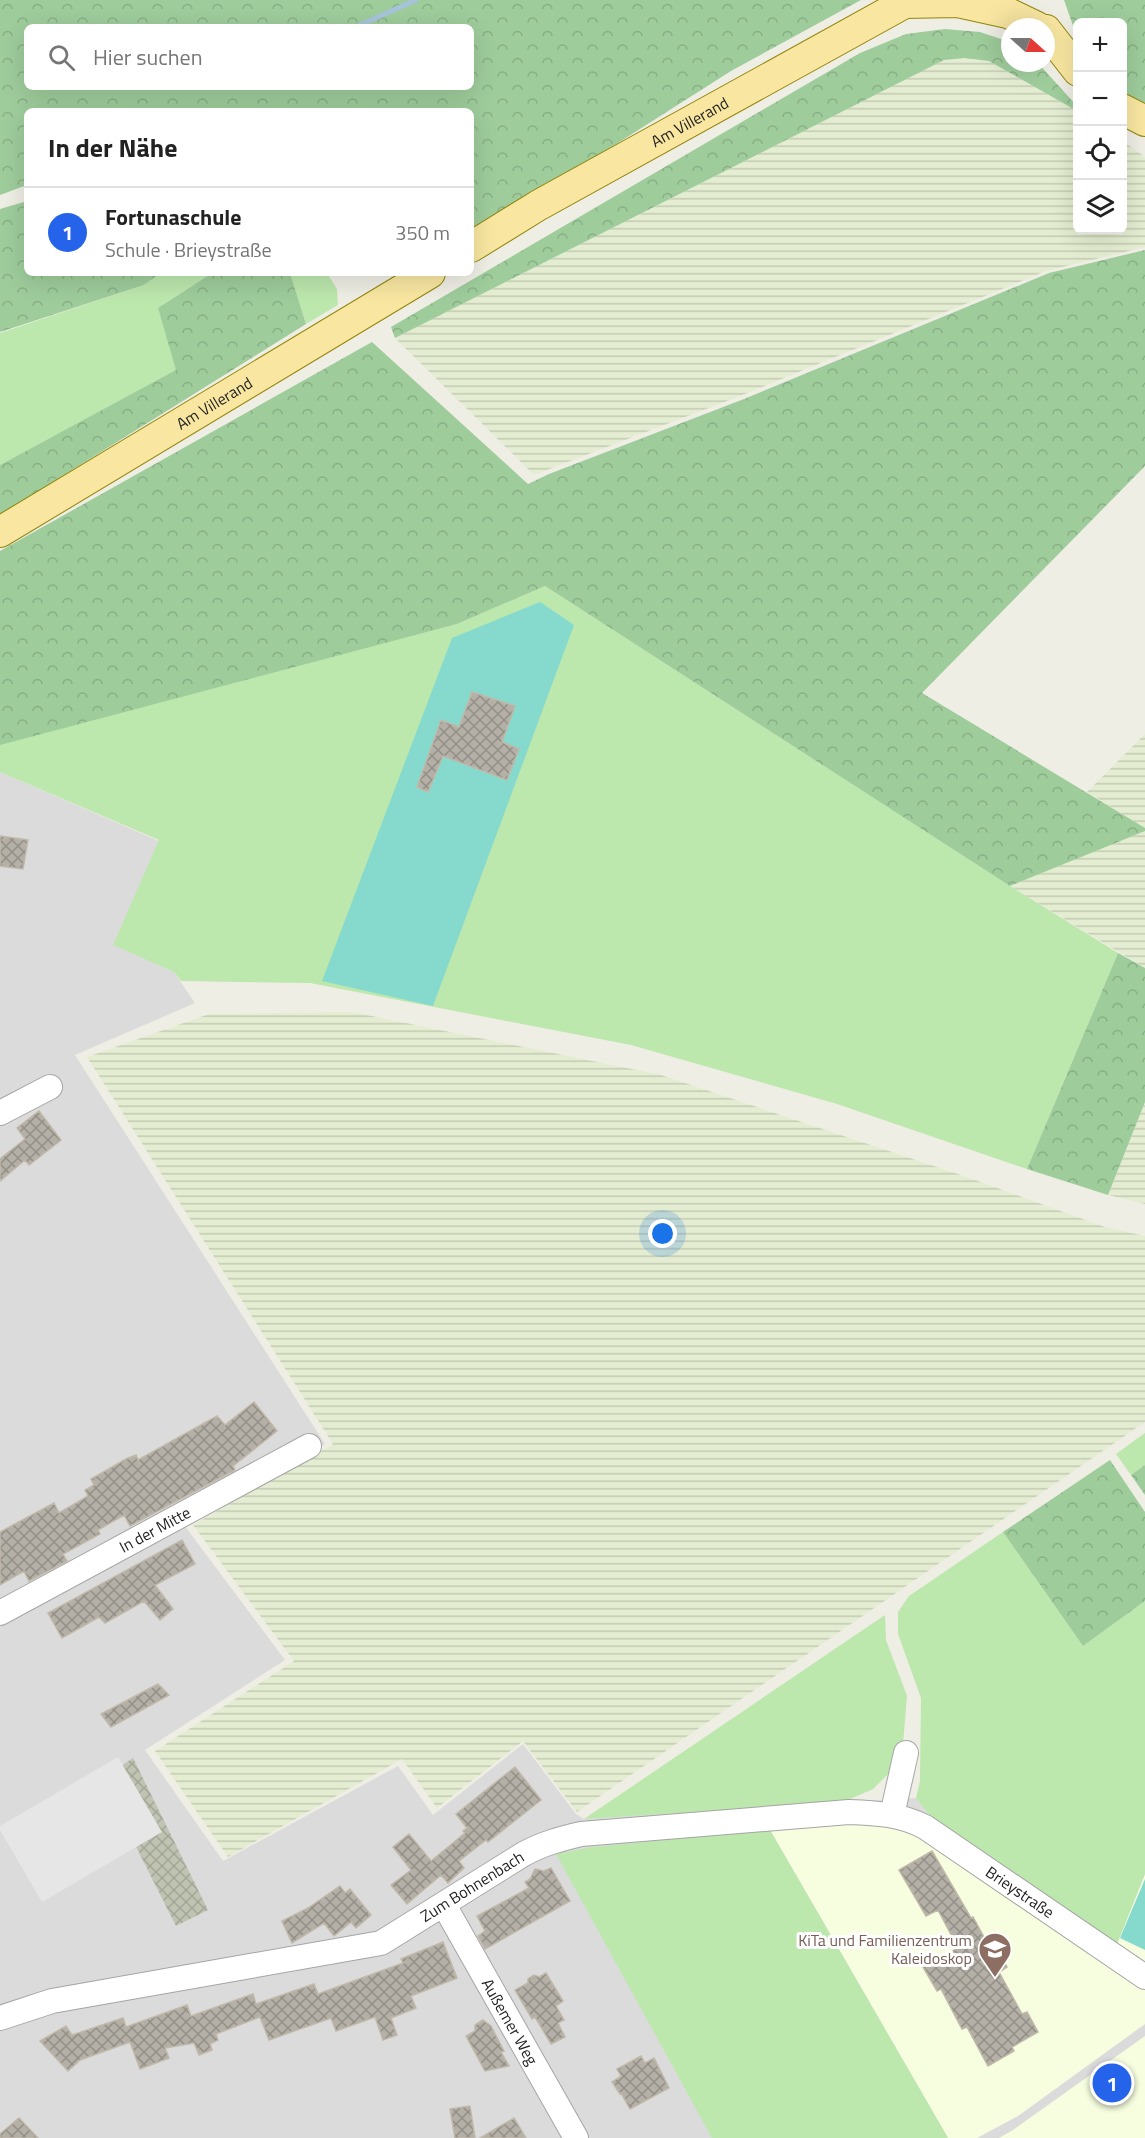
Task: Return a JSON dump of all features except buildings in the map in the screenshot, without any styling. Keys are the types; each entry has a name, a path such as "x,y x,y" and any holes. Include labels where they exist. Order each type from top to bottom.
{"main road":[{"path":"1029,0 1038,18"},
{"path":"906,2 958,2 1008,13 1019,18"},
{"name":"Am Villerand","path":"474,245 539,205 906,2"},
{"path":"1055,44 1073,66"},
{"path":"1127,112 1145,122"},
{"name":"Am Villerand","path":"0,532 425,276"}],"street":[{"path":"0,1113 50,1087"},
{"name":"In der Mitte","path":"0,1613 309,1446"},
{"path":"892,1815 906,1752"},
{"name":"Zum Bohnenbach","path":"0,2019 52,2001 381,1943 522,1855 556,1839 592,1833 849,1812 892,1815"},
{"name":"Brieystraße","path":"892,1815 925,1827 1145,1977"},
{"name":"Außemer Weg","path":"444,1905 576,2138"}],"shaded area":[{"path":"963,57 989,61 1001,68 1001,72 1008,72 1073,109 1073,234 1127,234 1127,144 1145,157 1145,247 1046,271 740,396 534,475 395,338 944,60"},
{"path":"540,602 574,625 433,1006 322,981 452,638"},
{"path":"1145,734 1145,828 1087,792"},
{"path":"0,772 159,841 114,945 174,972 195,1003 75,1055 325,1444 184,1525 285,1660 145,1750 223,1861 398,1766 433,1815 523,1744 576,1814 584,1819 916,1798 930,1816 1117,1944 1145,1874 1145,2138 0,2138"},
{"path":"1145,831 1145,968 1010,886"},
{"path":"352,1012 661,1075 967,1177 1105,1227 1145,1236 1145,1422 577,1812 523,1741 437,1808 402,1759 228,1857 155,1751 294,1661 193,1525 333,1444 87,1057 209,1014"},
{"path":"1145,1102 1145,1204 1108,1195"},
{"path":"118,1757 162,1832 42,1902 0,1830 0,1826"},
{"path":"133,1758 208,1910 176,1926 102,1779"},
{"name":"KiTa und Familienzentrum Kaleidoskop","path":"821,1824 862,1824 903,1829 929,1841 1145,1986 1145,2024 1018,2116 977,2138 948,2138 770,1830"},
{"path":"1145,1874 1145,1963 1117,1944"},
{"path":"1145,1879 1145,1950 1120,1938"},
{"path":"1145,2036 1145,2138 999,2138 1013,2130"}],"green space":[{"path":"0,0 861,0 731,71 588,162 474,227 474,108 24,108 24,186 0,195"},
{"path":"1064,0 1145,0 1145,108 1127,97 1127,18 1073,18 1073,26"},
{"path":"945,29 980,32 1001,39 1001,68 989,61 965,58 944,60 395,338 391,327 860,53 906,34"},
{"path":"1008,72 1046,72 1073,102 1073,109"},
{"path":"24,202 24,276 157,276 144,285 0,332 0,209"},
{"path":"1145,250 1145,466 922,693 1145,828 1145,831 1010,886 545,586 457,624 0,745 0,551 372,342 528,484 744,399 1049,273"},
{"path":"157,276 207,276 158,308 177,370 0,465 0,333 144,285"},
{"path":"207,276 291,276 306,324 0,515 0,465 176,370 158,308"},
{"path":"291,276 329,276 337,289 338,305 306,324"},
{"path":"545,586 1010,886 1118,953 1027,1169 837,1104 631,1045 310,983 181,981 174,972 113,945 159,840 0,772 0,743 457,624"},
{"path":"1118,953 1145,968 1145,1102 1108,1195 1027,1169"},
{"path":"1145,1433 1145,1465 1131,1475 1116,1454"},
{"path":"1110,1460 1145,1512 1145,1601 1083,1646 1003,1532"},
{"path":"1145,1465 1145,1495 1131,1475"},
{"path":"1003,1532 1083,1646 1145,1601 1145,1874 1117,1944 930,1816 916,1798 920,1781 921,1698 898,1634 898,1612 909,1596"},
{"path":"885,1615 886,1640 907,1696 903,1744 888,1774 873,1789 841,1803 584,1819"},
{"path":"770,1830 948,2138 712,2138 556,1854 593,1847"}],"waterway":[{"path":"363,24 416,0"}],"place":[{"name":"KiTa und Familienzentrum Kaleidoskop","path":"995,1978"},
{"name":"Fortunaschule","path":"1112,2083"}]}
